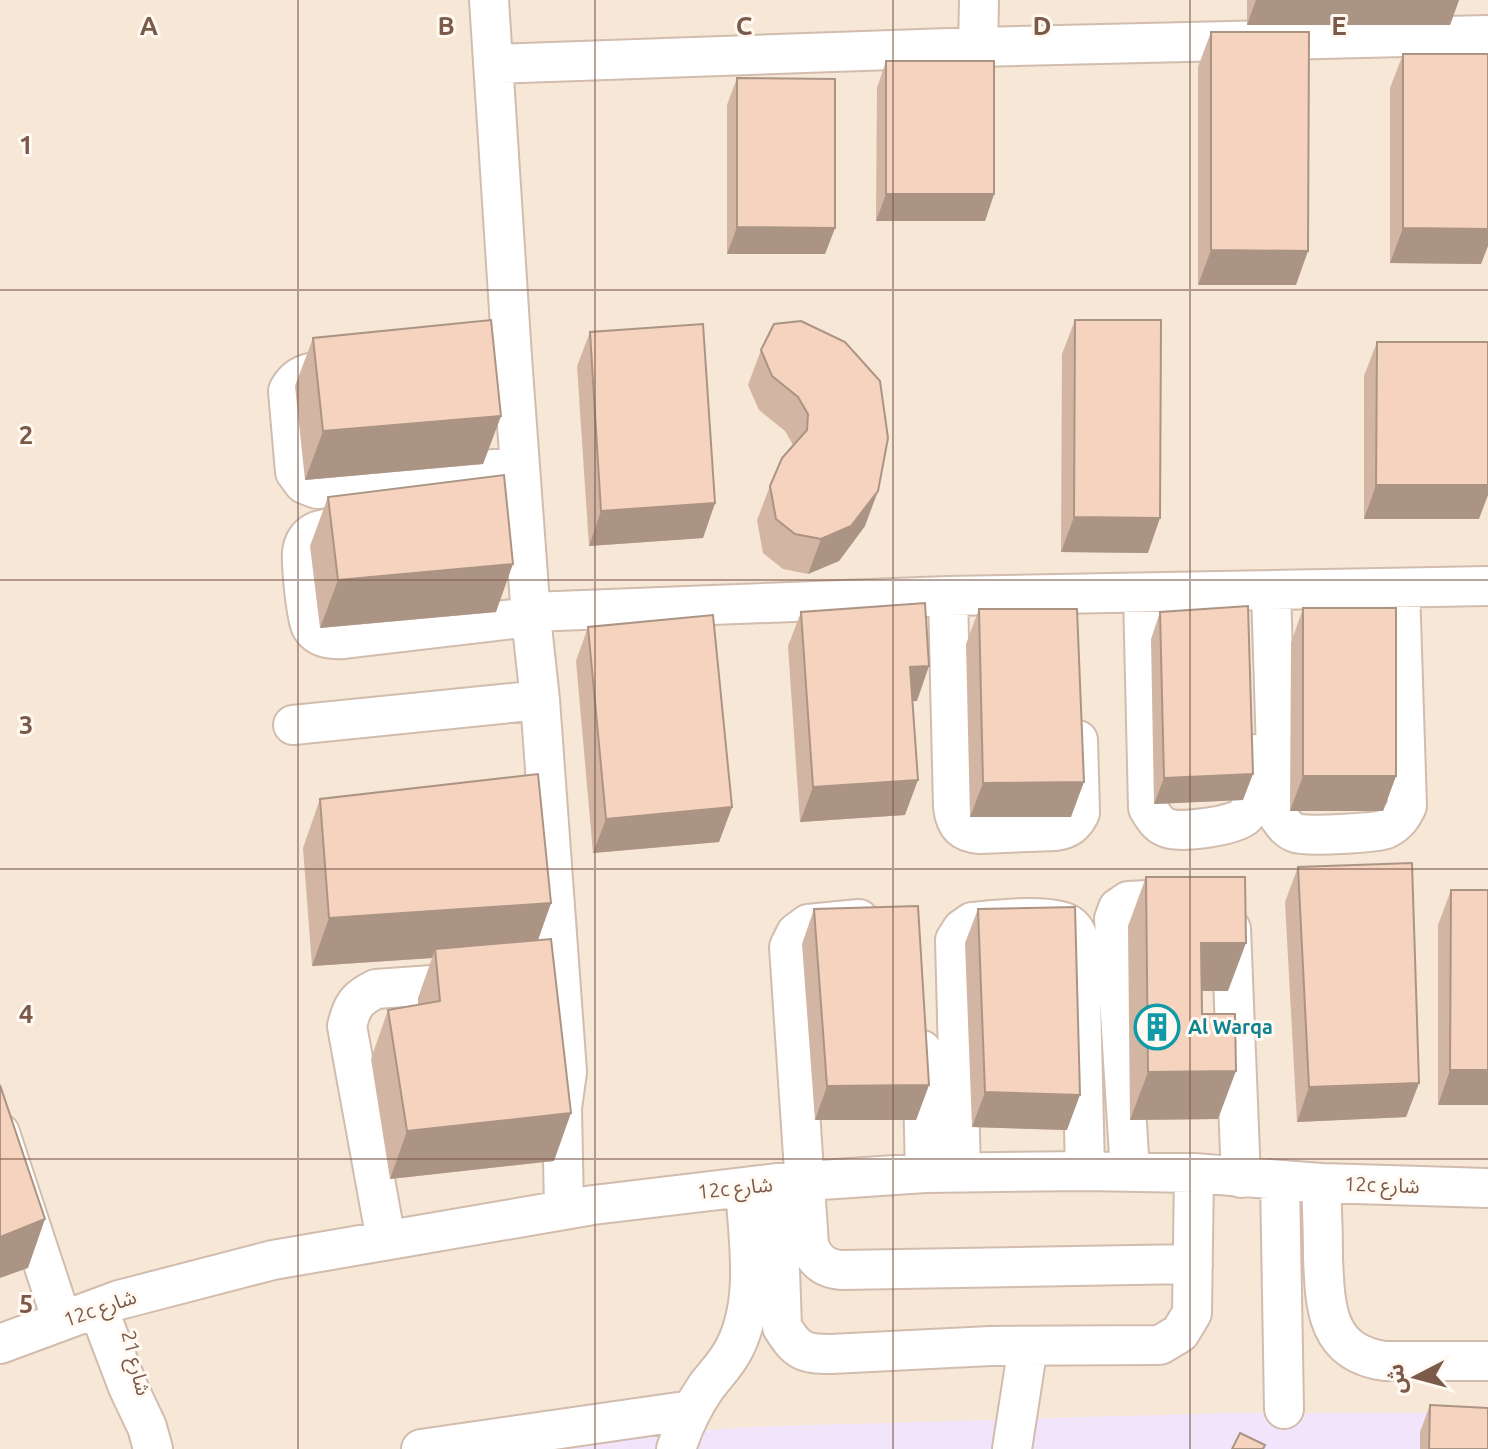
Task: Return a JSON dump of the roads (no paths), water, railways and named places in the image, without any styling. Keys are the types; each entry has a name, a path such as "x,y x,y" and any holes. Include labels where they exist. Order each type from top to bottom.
{"street":[{"path":"489,0 493,64 496,358 520,466 508,514 531,615 540,700 534,978 567,1072 562,1125 578,1207"},
{"path":"978,47 979,0"},
{"path":"493,64 978,47 1488,35"},
{"path":"374,368 302,374 293,381 288,391 293,458 295,472 304,484 317,489 520,466"},
{"path":"404,523 317,531 307,539 302,550 307,611 309,625 318,635 330,640 344,639 531,615 948,596 1072,610 1143,593 1488,586"},
{"path":"1260,590 1278,816 1286,827 1298,834 1312,834 1385,829 1399,820 1407,806 1400,588"},
{"path":"1143,593 1148,808 1156,821 1169,829 1184,829 1231,825 1244,816 1252,802 1260,590"},
{"path":"948,596 953,807 959,828 969,833 1040,832 1066,829 1075,823 1080,813 1076,706"},
{"path":"293,725 540,700"},
{"path":"1130,1171 1114,919 1118,908 1128,901 1196,898 1211,899 1223,906 1230,917 1241,1178"},
{"path":"896,917 808,924 796,933 789,947 776,1184 782,1327 793,1344 811,1354 911,1349 1160,1345 1180,1333 1192,1313 1194,1173"},
{"path":"943,1172 955,940 962,929 972,922 1044,918 1058,918 1070,925 1078,936 1085,1171"},
{"path":"386,1240 347,1026 351,1009 361,996 376,989 534,978"},
{"path":"921,1022 943,1172"},
{"path":"0,1133 62,1321"},
{"name":"12c شارع","path":"0,1344 109,1304 273,1260 578,1207 776,1184 943,1172 1130,1171 1321,1183 1488,1188"},
{"path":"1280,1180 1284,1409"},
{"path":"1321,1183 1326,1301 1332,1326 1339,1337 1359,1355 1371,1359 1488,1361"},
{"path":"776,1184 812,1254 833,1270 1193,1264"},
{"path":"676,1449 692,1410 734,1350 744,1327 750,1278 776,1184"},
{"name":"شارع 21","path":"109,1304 128,1387 150,1438"},
{"path":"1012,1449 1028,1346"},
{"path":"421,1449 692,1410"}],"place":[{"name":"Al Warqa","path":"1157,1027"}]}
